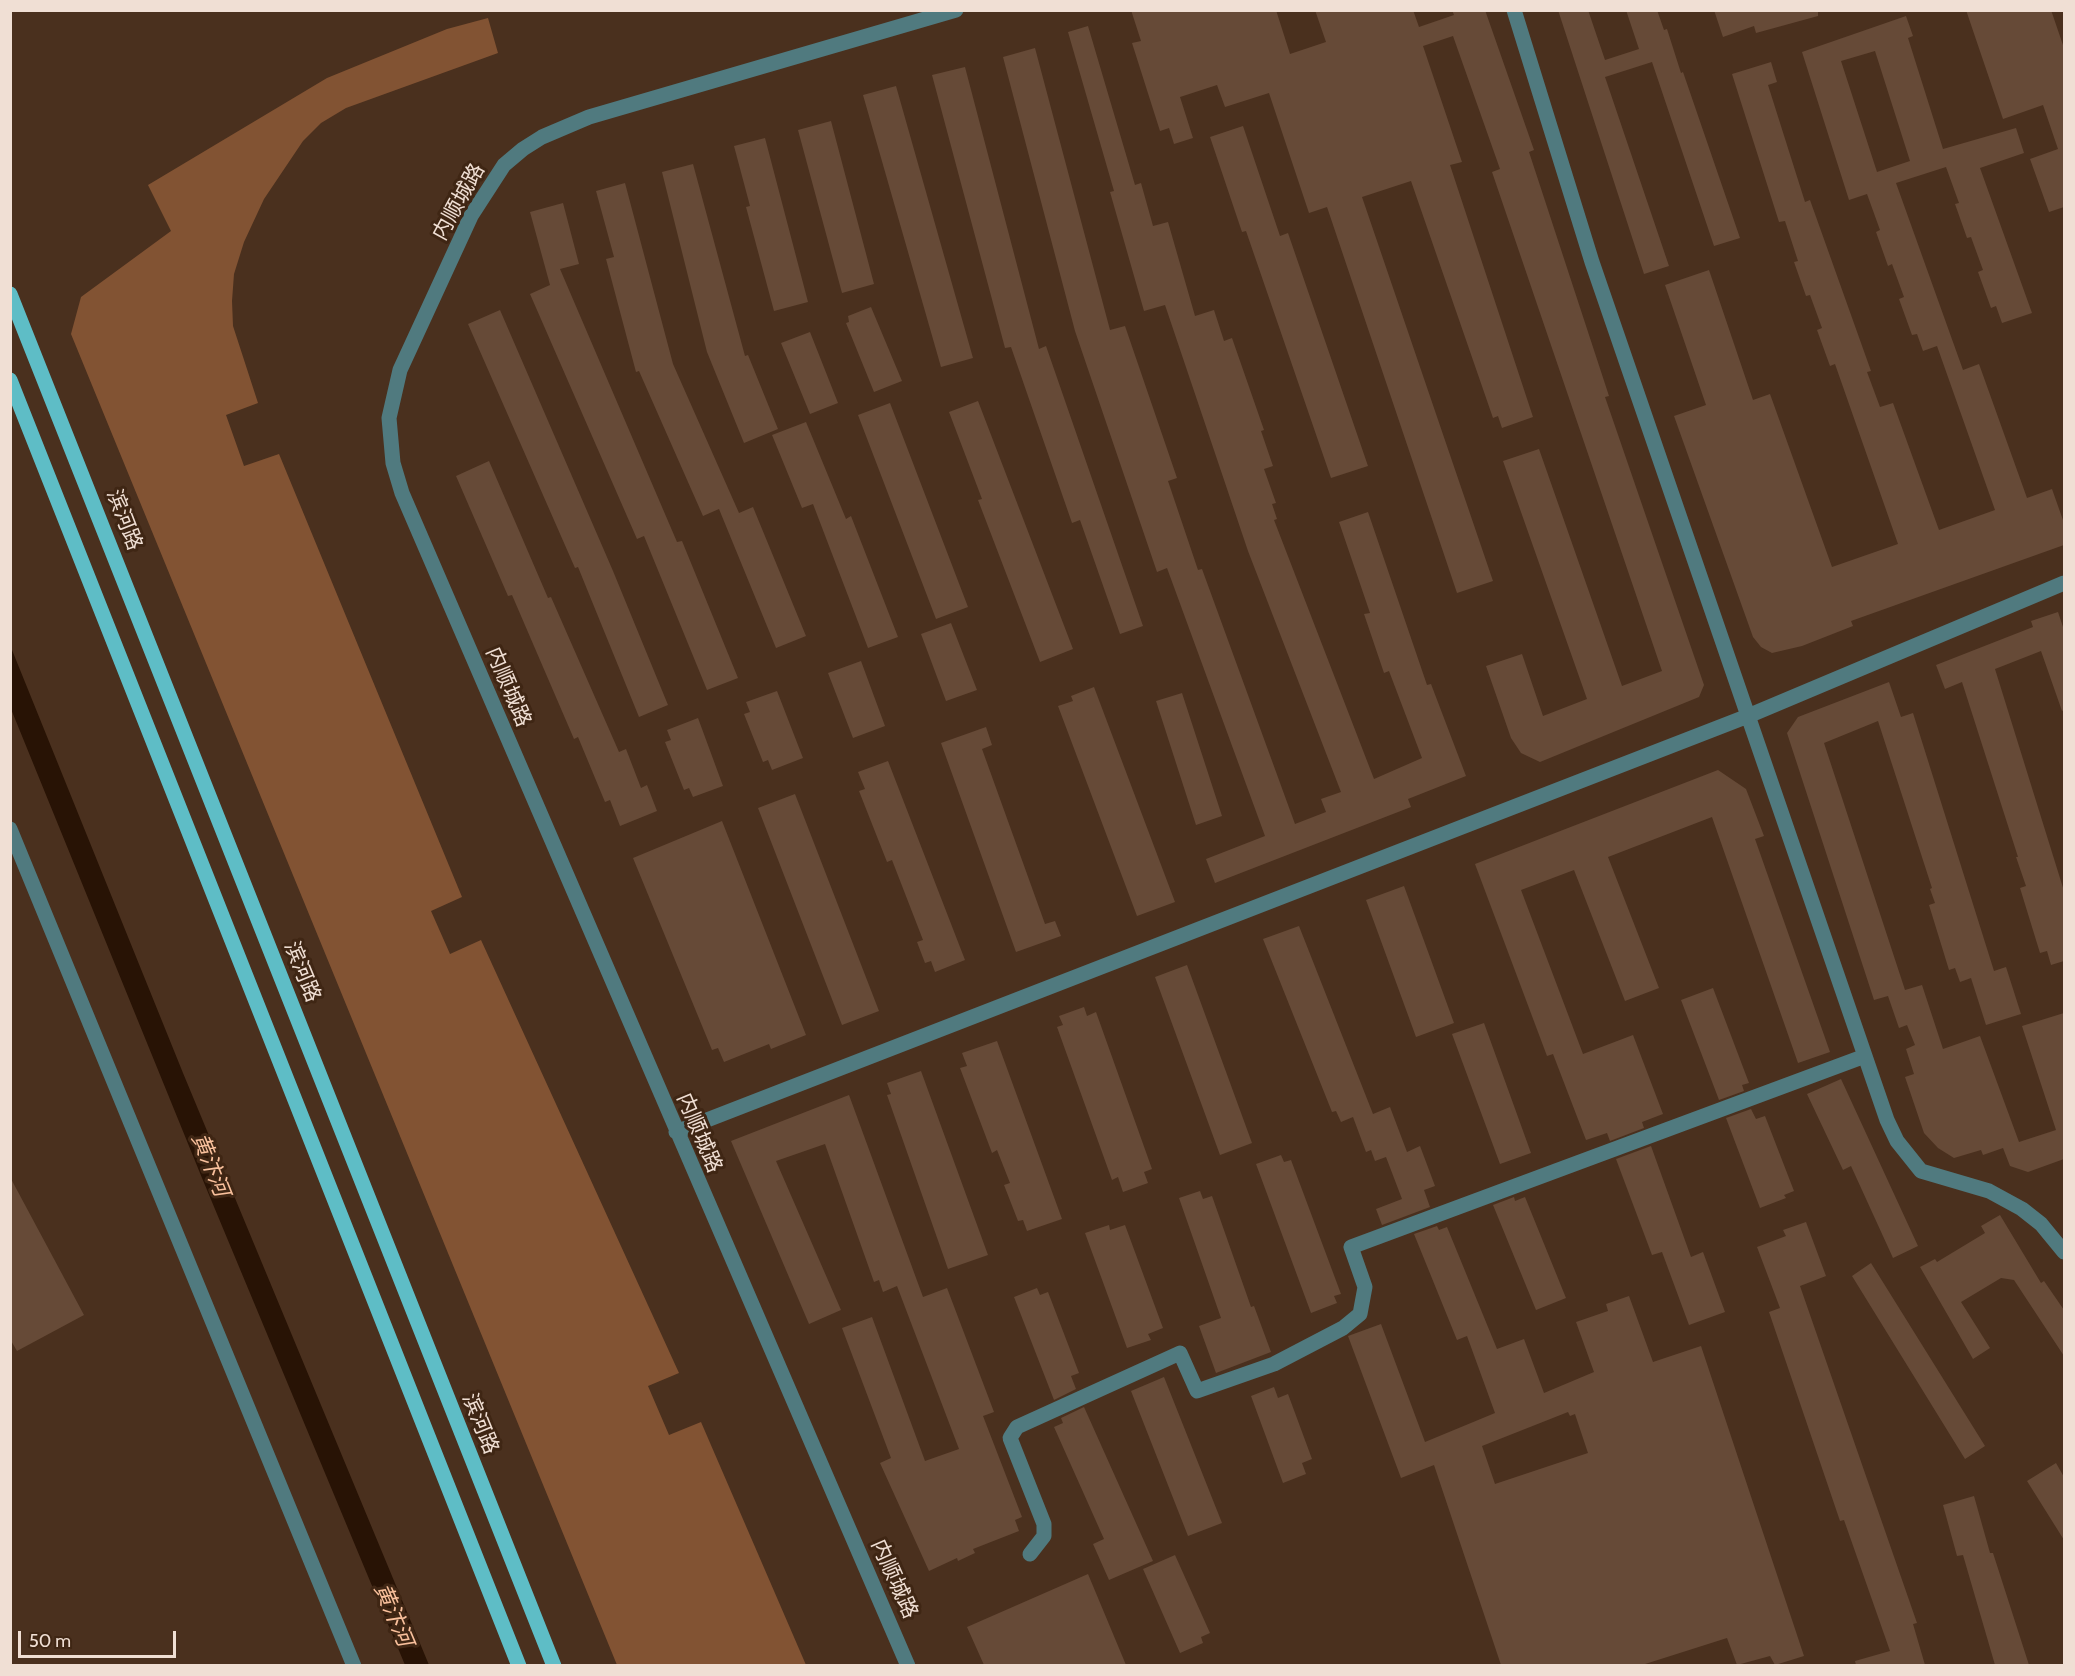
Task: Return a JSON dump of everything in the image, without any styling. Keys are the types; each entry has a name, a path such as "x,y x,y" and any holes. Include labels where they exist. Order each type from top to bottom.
{"main road":[{"name":"滨河路","path":"10,294 554,1665"},
{"path":"10,380 519,1665"}],"street":[{"name":"内顺城路","path":"908,1665 402,493 393,463 390,438 391,400 400,370 471,216 504,165 523,149 542,137 589,117 956,10"},
{"path":"1514,10 1592,261 1892,1130 1911,1161 1921,1171 1989,1191 2022,1209 2042,1224 2064,1252"},
{"path":"676,1132 1748,716 2064,583"},
{"path":"10,830 354,1665"},
{"path":"1030,1554 1044,1536 1044,1524 1010,1438 1017,1427 1180,1353 1197,1391 1274,1364 1343,1328 1360,1314 1365,1287 1351,1247 1865,1056"}],"shaded area":[{"path":"488,18 498,53 346,108 321,123 303,141 264,199 244,242 234,274 232,301 233,326 258,403 226,415 244,466 279,454 462,897 431,911 450,954 481,940 679,1373 648,1386 669,1435 701,1422 806,1665 617,1665 71,334 81,297 171,231 148,185 327,78 447,29"}],"water":[{"name":"黄汴河","path":"10,645 183,1073 429,1665 405,1665 202,1178 11,709"}],"building":[{"path":"1131,10 1276,10 1290,54 1326,42 1315,10 1413,10 1419,27 1454,15 1452,10 1485,10 1534,150 1529,152 1609,396 1605,397 1704,685 1699,697 1540,762 1521,753 1511,738 1486,666 1522,654 1543,716 1587,699 1503,461 1539,449 1622,686 1662,671 1492,172 1500,169 1453,36 1423,46 1462,162 1450,165 1533,417 1502,428 1498,416 1493,418 1411,181 1362,197 1493,581 1457,593 1327,207 1309,213 1269,93 1225,107 1217,85 1180,97 1193,138 1174,144 1169,128 1160,131 1132,43 1141,41"},
{"path":"1558,10 1588,10 1605,60 1639,49 1626,10 1657,10 1664,30 1667,29 1681,73 1683,72 1740,238 1714,246 1652,62 1605,77 1669,266 1644,274"},
{"path":"1714,10 1818,10 1818,16 1756,33 1754,26 1723,37"},
{"path":"1966,10 2051,10 2064,48 2064,207 2049,212 2030,159 2058,149 2043,105 2003,119"},
{"path":"1906,16 1913,36 1908,38 1943,149 2016,128 2024,153 1980,168 2032,313 2002,323 1996,306 1991,308 1978,272 1983,270 1971,237 1967,238 1955,204 1959,203 1946,167 1896,183 1963,370 1979,364 2027,498 2052,489 2064,523 2064,545 1851,621 1853,626 1802,646 1772,653 1761,647 1753,637 1674,416 1706,405 1665,285 1709,270 1753,400 1770,394 1832,567 1898,544 1835,364 1830,366 1817,330 1822,328 1810,295 1806,296 1794,262 1798,261 1785,221 1779,222 1732,74 1771,62 1777,82 1768,85 1805,202 1810,200 1871,371 1867,372 1880,407 1893,403 1939,530 1995,510 1937,346 1923,351 1917,334 1912,335 1899,299 1904,297 1892,264 1888,266 1876,232 1880,230 1867,194 1849,200 1802,52","holes":["1875,51 1910,161 1877,172 1841,61"]},
{"path":"1088,26 1135,185 1141,183 1153,226 1168,222 1195,316 1214,310 1224,341 1232,338 1264,430 1261,431 1273,466 1264,469 1276,503 1272,504 1277,519 1274,520 1374,779 1422,758 1389,671 1384,673 1364,614 1370,613 1339,522 1368,512 1427,685 1431,684 1466,776 1408,799 1411,807 1215,883 1206,859 1265,836 1167,568 1157,572 1075,331 1003,57 1035,48 1110,330 1125,326 1177,478 1168,481 1198,570 1202,569 1295,824 1326,812 1321,799 1341,792 1248,551 1165,305 1144,311 1110,192 1114,191 1068,32"},
{"path":"965,67 1039,349 1046,346 1143,626 1120,634 1080,520 1072,523 1011,347 1005,348 932,75"},
{"path":"896,86 973,358 941,367 863,95"},
{"path":"831,121 874,284 842,293 798,130"},
{"path":"1243,126 1280,236 1288,233 1368,466 1331,478 1246,231 1242,232 1210,137"},
{"path":"765,138 808,302 774,311 746,207 750,206 734,146"},
{"path":"693,164 745,356 748,355 778,429 744,443 707,352 662,172"},
{"path":"625,183 673,364 739,513 753,507 806,636 776,648 719,509 703,516 639,371 636,372 606,259 614,257 596,191"},
{"path":"563,203 579,264 560,269 677,542 682,541 738,678 707,690 644,536 637,539 530,294 550,285 530,212"},
{"path":"871,307 902,381 874,392 846,323 849,322 848,316"},
{"path":"500,310 613,571 668,705 639,717 578,567 575,568 468,324"},
{"path":"810,332 838,403 810,414 781,343"},
{"path":"978,401 1073,649 1040,662 978,500 982,499 949,412"},
{"path":"890,403 968,607 936,619 858,415"},
{"path":"806,422 846,519 851,516 898,637 868,648 813,504 802,508 772,435"},
{"path":"489,461 548,598 551,597 619,752 626,749 641,788 647,785 657,811 620,826 610,800 605,802 578,737 574,739 512,595 508,596 456,476"},
{"path":"2058,612 2064,630 2064,710 2062,711 2041,651 1995,669 2064,891 2064,961 2051,965 2047,951 2040,953 2020,888 2026,886 2016,857 2018,857 1962,682 1945,689 1936,665 2033,627 2031,621"},
{"path":"951,623 977,690 946,701 921,634"},
{"path":"861,661 885,726 853,738 828,673"},
{"path":"1889,682 1901,717 1913,713 1994,971 2006,967 2021,1014 1986,1025 1971,978 1960,982 1955,968 1949,970 1929,905 1935,903 1930,889 1932,888 1878,721 1824,743 1905,990 1922,985 1943,1049 1980,1036 2019,1142 2056,1130 2022,1026 2064,1013 2064,1159 2028,1172 2010,1166 2003,1148 1983,1155 1981,1150 1954,1158 1938,1148 1924,1133 1905,1077 1914,1074 1906,1049 1915,1045 1907,1025 1899,1028 1888,996 1874,1000 1787,733 1798,717"},
{"path":"1094,687 1175,902 1137,916 1058,706 1073,701 1071,696"},
{"path":"777,691 803,758 772,770 768,760 763,762 744,714 750,712 746,702"},
{"path":"1182,693 1222,816 1196,825 1156,701"},
{"path":"698,718 723,786 693,797 689,788 684,790 665,742 671,740 667,730"},
{"path":"986,727 992,745 982,749 1045,924 1055,921 1061,936 1016,952 941,743"},
{"path":"888,761 965,960 935,972 931,961 925,963 917,942 923,940 892,860 887,862 859,791 865,789 858,772"},
{"path":"1718,770 1746,789 1764,836 1755,839 1830,1052 1798,1063 1712,817 1608,857 1659,988 1625,1001 1574,870 1521,890 1583,1054 1633,1035 1663,1114 1642,1122 1644,1128 1610,1141 1607,1133 1586,1140 1553,1054 1547,1056 1475,864"},
{"path":"795,794 879,1011 842,1025 758,808"},
{"path":"722,821 806,1035 771,1049 769,1044 724,1062 718,1048 712,1050 633,858"},
{"path":"1404,886 1454,1023 1416,1037 1366,900"},
{"path":"1299,926 1373,1114 1390,1107 1407,1152 1420,1146 1435,1186 1424,1190 1430,1207 1382,1225 1376,1209 1402,1199 1386,1157 1375,1161 1371,1150 1366,1152 1353,1117 1341,1122 1336,1111 1332,1112 1263,939"},
{"path":"1187,965 1252,1143 1220,1155 1155,977"},
{"path":"1713,988 1749,1083 1742,1085 1744,1091 1719,1100 1681,1000"},
{"path":"1084,1007 1087,1016 1096,1012 1152,1169 1144,1172 1148,1183 1123,1192 1118,1177 1112,1180 1057,1027 1063,1025 1059,1016"},
{"path":"1484,1023 1531,1153 1500,1164 1452,1034"},
{"path":"997,1041 1062,1219 1027,1231 1023,1220 1018,1221 1004,1185 1010,1183 997,1150 992,1153 960,1068 967,1066 962,1053"},
{"path":"921,1071 988,1255 948,1269 887,1095 891,1094 887,1083"},
{"path":"1841,1079 1918,1246 1893,1258 1851,1166 1843,1170 1807,1094"},
{"path":"849,1095 923,1297 947,1288 994,1412 983,1416 1022,1517 1015,1520 1019,1531 973,1549 975,1553 958,1561 957,1558 929,1571 880,1463 891,1458 842,1328 872,1317 925,1461 959,1449 897,1286 883,1292 879,1280 874,1282 825,1144 776,1161 841,1310 809,1324 731,1141"},
{"path":"1751,1109 1756,1119 1765,1116 1794,1191 1784,1195 1786,1198 1760,1208 1726,1118"},
{"path":"1651,1146 1691,1257 1703,1252 1725,1312 1689,1325 1662,1252 1652,1255 1616,1159"},
{"path":"1281,1155 1284,1162 1291,1160 1341,1294 1334,1296 1337,1303 1311,1313 1256,1164"},
{"path":"10,1177 84,1315 17,1351 10,1339"},
{"path":"1200,1191 1203,1199 1212,1196 1251,1307 1254,1306 1271,1352 1216,1373 1199,1326 1221,1318 1179,1198"},
{"path":"1514,1197 1515,1201 1525,1197 1566,1298 1536,1310 1493,1205"},
{"path":"2000,1215 2041,1283 2044,1281 2064,1310 2064,1356 2014,1280 2001,1278 1961,1302 1990,1348 1973,1359 1920,1267 1935,1259 1937,1262 1985,1233 1981,1226"},
{"path":"1806,1222 1826,1276 1800,1286 1917,1623 1913,1624 1925,1665 1856,1665 1855,1661 1890,1651 1844,1520 1840,1521 1769,1312 1780,1308 1757,1247 1786,1236 1783,1230"},
{"path":"1109,1225 1110,1230 1125,1225 1163,1328 1148,1334 1151,1340 1127,1348 1085,1233"},
{"path":"1437,1226 1439,1230 1447,1227 1497,1349 1524,1339 1544,1393 1594,1372 1576,1322 1608,1311 1606,1304 1629,1296 1653,1362 1701,1346 1804,1656 1775,1665 1770,1656 1737,1665 1727,1638 1642,1665 1501,1665 1434,1465 1401,1478 1348,1336 1381,1324 1425,1442 1495,1413 1467,1336 1457,1340 1414,1234","holes":["1568,1412 1570,1416 1575,1414 1588,1453 1495,1484 1482,1446"]},
{"path":"1871,1263 1985,1446 1965,1459 1852,1276"},
{"path":"1037,1288 1040,1295 1048,1292 1079,1373 1071,1376 1076,1389 1054,1400 1014,1297"},
{"path":"1164,1377 1222,1523 1188,1536 1131,1391"},
{"path":"1274,1387 1278,1398 1288,1394 1312,1459 1302,1463 1306,1474 1283,1483 1251,1396"},
{"path":"1084,1407 1153,1561 1109,1580 1093,1544 1104,1539 1054,1427 1063,1423 1061,1418"},
{"path":"2056,1463 2064,1477 2064,1540 2027,1481"},
{"path":"1974,1496 1990,1553 1993,1553 2029,1665 1995,1665 1963,1555 1957,1556 1943,1505"},
{"path":"1175,1555 1210,1633 1201,1637 1203,1643 1180,1653 1143,1569"},
{"path":"1088,1574 1126,1665 984,1665 967,1627"}]}
